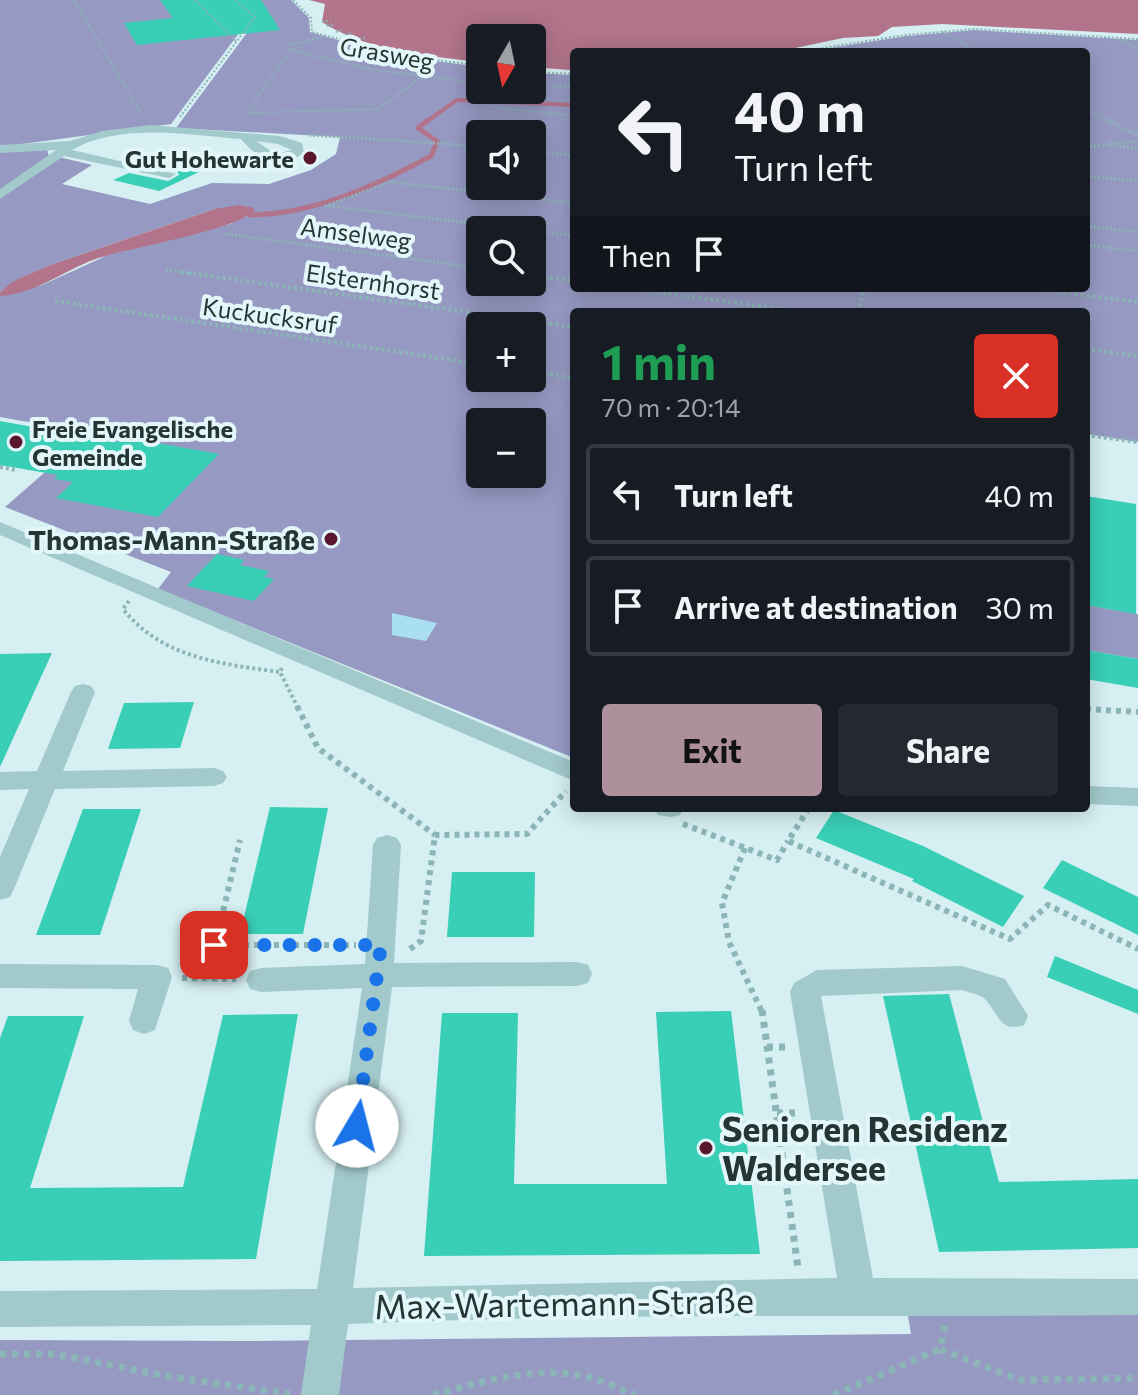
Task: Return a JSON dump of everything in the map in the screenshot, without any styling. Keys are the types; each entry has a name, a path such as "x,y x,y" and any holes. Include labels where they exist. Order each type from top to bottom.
{"street":[{"path":"0,195 68,147 102,135 171,129 245,136"},
{"path":"0,149 68,147"},
{"path":"68,147 71,156 169,174"},
{"path":"0,528 139,587 284,662 570,770"},
{"path":"0,889 83,692"},
{"path":"0,781 214,777"},
{"path":"1090,795 1138,797"},
{"path":"320,1395 380,960 387,845"},
{"path":"261,980 380,960 577,974"},
{"path":"0,976 157,977 144,1021"},
{"path":"858,1296 805,992 817,982 962,978 994,988 1013,1016"},
{"name":"Max-Wartemann-Straße","path":"0,1309 331,1307 858,1296 949,1299 1138,1297"}],"path":[{"path":"74,0 150,129"},
{"path":"195,0 236,41"},
{"path":"171,129 255,17 235,0"},
{"path":"293,0 311,18 310,31 401,55 466,64"},
{"path":"338,29 365,38"},
{"path":"825,48 941,31 994,29 1138,39"},
{"path":"941,31 973,48"},
{"path":"241,122 290,50 290,45 326,36"},
{"path":"1113,38 1138,48"},
{"name":"Grasweg","path":"290,50 374,70 466,82"},
{"path":"546,73 570,74"},
{"path":"247,113 378,109 422,77"},
{"path":"546,86 570,87"},
{"path":"486,106 570,116"},
{"path":"1090,111 1138,138"},
{"path":"299,135 466,145"},
{"path":"1090,147 1138,138"},
{"path":"1107,145 1138,148"},
{"path":"546,153 570,156"},
{"path":"1090,176 1138,181"},
{"path":"466,223 325,206 390,182 570,203"},
{"path":"1090,226 1138,232"},
{"path":"546,233 570,236"},
{"name":"Amselweg","path":"227,234 466,266"},
{"path":"1090,245 1138,251"},
{"name":"Elsternhorst","path":"166,270 570,326"},
{"path":"546,277 570,280"},
{"path":"656,292 774,308"},
{"path":"1059,292 1138,302"},
{"name":"Kuckucksruf","path":"55,301 466,362"},
{"path":"1090,350 1138,356"},
{"path":"546,374 570,377"},
{"path":"1090,436 1138,442"},
{"path":"0,467 16,470"},
{"path":"139,587 123,609 133,626 203,662 284,662 318,748 435,835 527,834 570,786"},
{"path":"1090,709 1138,712"},
{"path":"668,812 665,818 777,860 806,812"},
{"path":"214,945 380,960 421,941 435,835"},
{"path":"207,979 240,840"},
{"path":"788,841 1010,939 1048,905 1138,949"},
{"path":"745,848 722,903 729,942 762,1011 801,1297"},
{"path":"157,977 261,980"},
{"path":"940,1349 949,1299"},
{"path":"834,1395 940,1349 1020,1380 1138,1378"},
{"path":"0,1354 55,1354 166,1376 295,1395"},
{"path":"433,1395 496,1377 561,1372 590,1377 635,1395"}],"shaded area":[{"path":"0,0 232,0 251,17 171,124 0,147"},
{"path":"239,0 291,0 309,18 310,32 392,55 466,65 466,104 546,104 546,74 570,75 570,292 1090,292 1090,48 830,48 906,36 974,30 1138,40 1138,442 1090,435 1090,308 570,308 570,756 158,589 171,572 5,507 90,433 0,417 0,296 42,285 108,255 233,223 215,209 50,265 15,281 0,292 0,198 59,157 92,165 62,184 150,204 212,183 269,184 311,170 336,154 340,137 176,128 258,18"},
{"path":"309,0 1138,0 1138,34 942,24 892,27 878,36 843,38 795,48 570,48 570,70 546,68 546,24 466,24 466,60 378,46 322,22 325,4"},
{"path":"47,149 49,157 0,191 0,151"},
{"path":"239,205 254,208 254,211 224,226 93,260 36,287 0,296 0,292 14,281 50,265 215,209"},
{"path":"1090,606 1138,614 1138,659 1090,651"},
{"path":"1138,1296 1138,1395 0,1395 0,1340 245,1341 911,1334 906,1304"}],"sand":[{"path":"392,613 437,623 426,641 392,635"}],"building":[{"path":"160,0 261,0 280,30 137,45 124,23 173,18"},
{"path":"153,162 199,172 159,191 113,180 129,173 168,181 179,175 177,171 148,164"},
{"path":"0,421 117,442 123,437 219,454 158,517 56,498 73,482 54,479 58,475 0,465"},
{"path":"1090,497 1136,504 1136,614 1090,606"},
{"path":"217,554 244,560 240,565 269,571 264,577 274,579 254,601 187,586"},
{"path":"1090,651 1138,659 1138,688 1090,680"},
{"path":"52,653 41,677 0,767 0,654"},
{"path":"194,702 180,748 108,749 124,703"},
{"path":"270,807 328,808 303,934 240,934"},
{"path":"83,809 141,809 100,935 36,935"},
{"path":"833,812 839,812 923,846 1024,896 1003,927 912,881 914,879 816,838"},
{"path":"1062,860 1138,897 1138,935 1043,888"},
{"path":"452,872 535,872 534,937 447,937"},
{"path":"1055,956 1138,990 1138,1014 1047,977"},
{"path":"949,994 999,1182 1138,1179 1138,1248 939,1252 883,996"},
{"name":"Senioren Residenz Waldersee","path":"731,1011 760,1254 424,1256 442,1013 518,1013 514,1184 667,1184 656,1012"},
{"path":"298,1014 256,1259 0,1261 0,1038 8,1016 84,1016 30,1188 183,1187 223,1015"}],"waterway":[{"path":"426,122 457,100 570,105"},
{"path":"428,120 418,128 437,141"},
{"path":"250,215 298,210 344,196 431,156 437,142"}],"place":[{"name":"Gut Hohewarte","path":"310,158"},
{"name":"Freie Evangelische Gemeinde","path":"16,442"},
{"name":"Thomas-Mann-Straße","path":"331,539"},
{"name":"Senioren Residenz Waldersee","path":"706,1148"}],"route":[{"path":"214,945 381,945 357,1126"}]}
